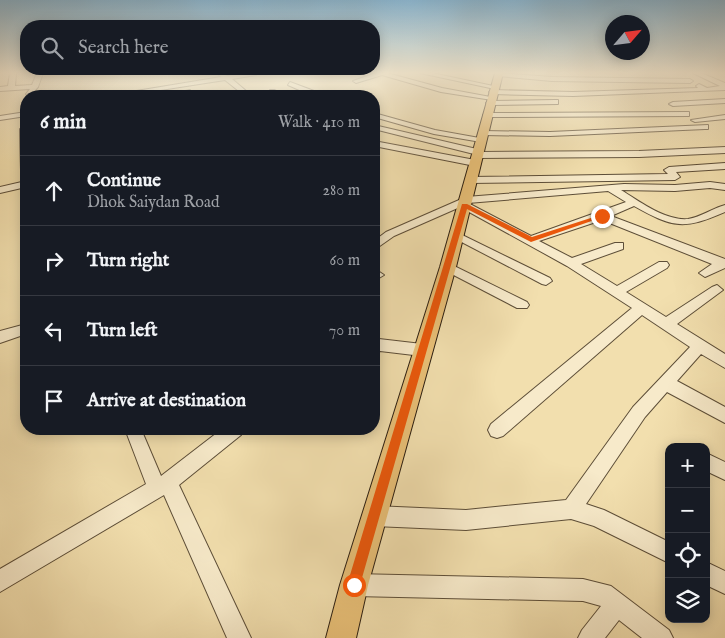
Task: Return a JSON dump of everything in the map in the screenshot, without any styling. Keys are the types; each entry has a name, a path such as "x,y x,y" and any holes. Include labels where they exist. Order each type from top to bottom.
{"main road":[{"path":"341,638 354,585 448,267 486,120"}],"street":[{"path":"460,103 486,120 673,178 675,177 669,170 723,164"},
{"path":"468,103 486,120 639,154 725,150"},
{"path":"486,120 514,103"},
{"path":"380,117 434,132 486,120 544,103"},
{"path":"380,142 486,120 617,103"},
{"path":"673,104 694,103"},
{"path":"486,120 550,134 704,127 673,104"},
{"path":"9,107 19,106 12,117"},
{"path":"380,127 486,120 686,114"},
{"path":"0,118 20,115"},
{"path":"695,120 725,117"},
{"path":"0,190 20,185"},
{"path":"380,242 390,234 465,203 633,186 675,188 710,185 725,187"},
{"path":"610,188 635,202 683,222 691,222 725,208"},
{"path":"531,240 602,216 635,202"},
{"path":"465,203 571,263 725,362"},
{"path":"602,216 724,264"},
{"path":"660,239 683,227 683,222"},
{"path":"456,235 546,281"},
{"path":"571,263 619,246"},
{"path":"705,273 724,264"},
{"path":"615,293 663,265"},
{"path":"448,267 522,306"},
{"path":"665,325 717,290"},
{"path":"497,430 640,309"},
{"path":"0,337 20,331"},
{"path":"380,345 422,350"},
{"path":"571,509 639,412 699,346"},
{"path":"665,383 725,415"},
{"path":"136,435 239,638"},
{"path":"0,581 162,486 227,435"},
{"path":"710,464 725,471"},
{"path":"374,516 466,520 571,509 597,517 665,551"},
{"path":"710,575 725,583"},
{"path":"354,585 583,590 603,594 661,638"},
{"path":"590,638 617,604"}],"route":[{"path":"354,585 448,267 464,205 531,240 602,216"}]}
